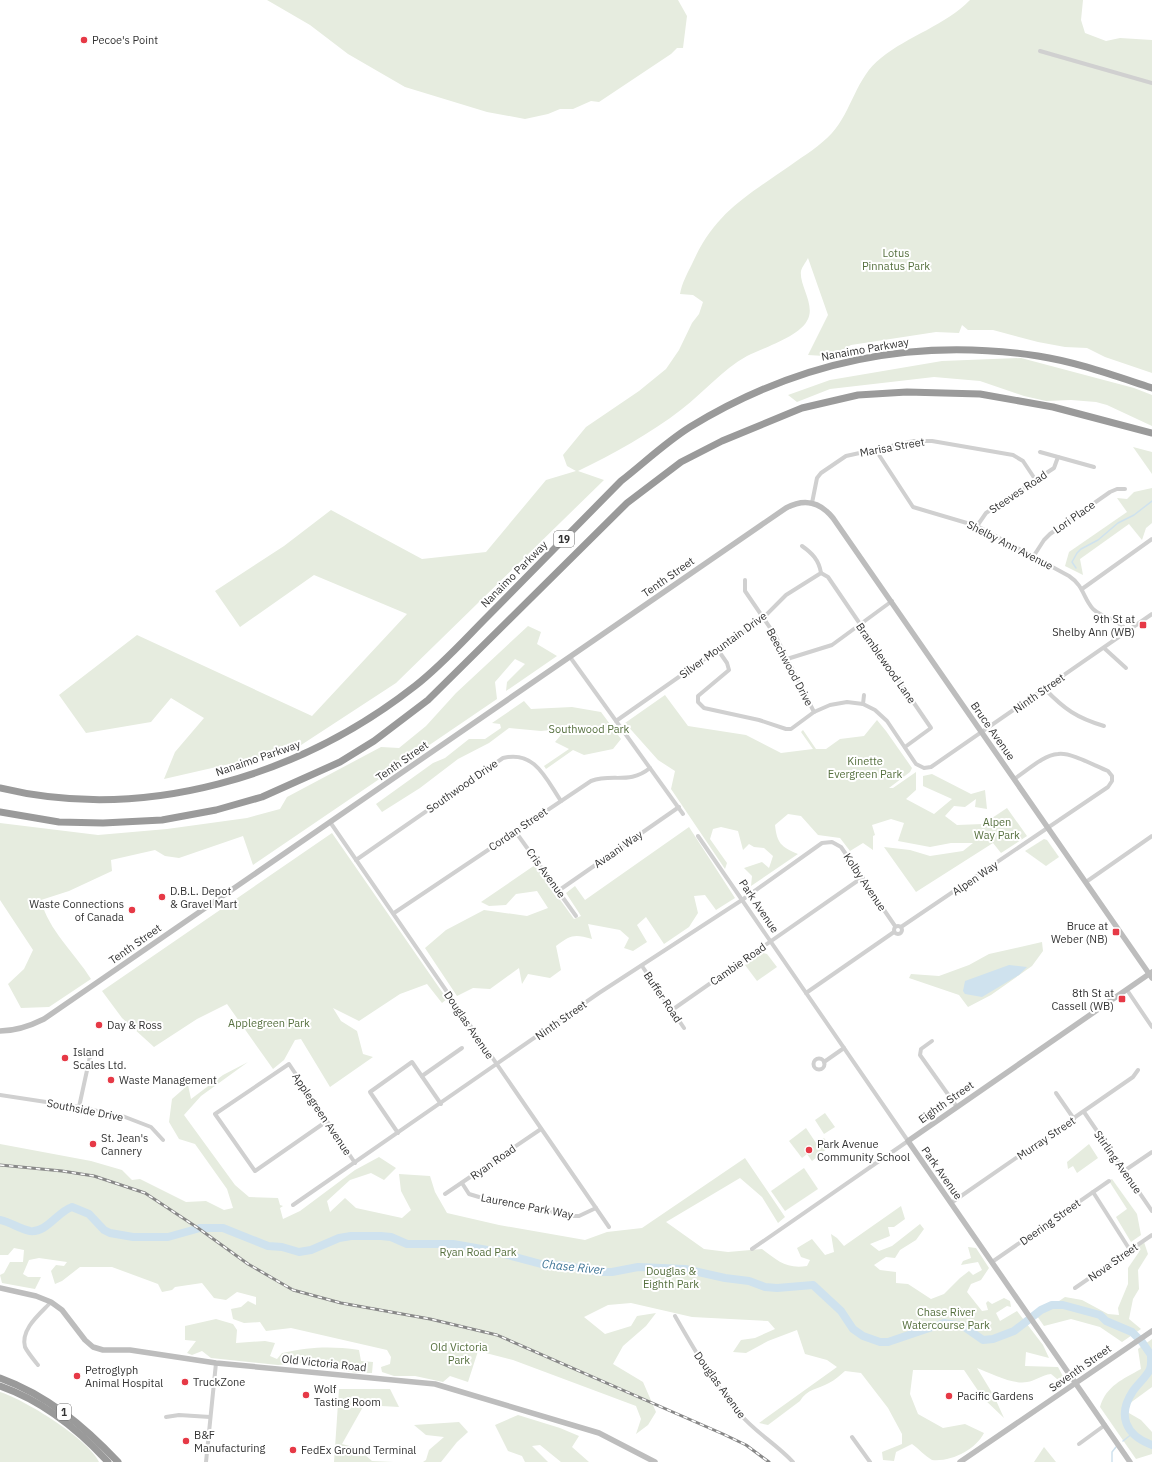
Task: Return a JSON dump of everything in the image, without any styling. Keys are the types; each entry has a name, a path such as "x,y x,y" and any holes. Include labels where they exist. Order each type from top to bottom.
{"highway":[{"name":"Nanaimo Parkway","path":"0,788 55,798 108,799 163,795 201,789 246,777 296,759 340,737 416,685 447,657 621,482 656,453 690,428 753,393 811,370 853,360 909,351 964,348 1039,356 1081,366 1152,388"},
{"name":"19","path":"0,812 59,822 103,823 162,820 216,810 262,797 340,762 374,741 428,700 626,502 688,459 743,431 802,408 858,395 908,392 980,394 1053,407 1152,433"},
{"name":"1","path":"0,1378 35,1394 59,1408 80,1425 118,1462"},
{"name":"1","path":"0,1386 31,1400 54,1414 76,1430 108,1462"}],"street":[{"path":"1040,51 1152,83"},
{"name":"Marisa Street","path":"812,502 815,482 821,473 846,456 923,440 1006,453 1018,457 1035,480"},
{"name":"Shelby Ann Avenue","path":"877,449 879,455 913,508 977,526 1069,576 1082,589 1093,609 1119,622 1127,631"},
{"path":"1040,452 1094,468"},
{"name":"Steeves Road","path":"977,526 986,513 1054,468 1058,457"},
{"name":"Lori Place","path":"1033,557 1044,540 1050,534 1110,492 1117,489 1125,489"},
{"name":"Tenth Street","path":"0,1031 9,1031 28,1026 44,1019 786,508 800,502 812,502"},
{"name":"Bruce Avenue","path":"812,502 821,506 833,518 1151,975"},
{"path":"1082,589 1152,539"},
{"path":"802,546 812,554 819,564 821,572"},
{"name":"Silver Mountain Drive","path":"616,721 763,618 786,595 821,572"},
{"name":"Bramblewood Lane","path":"821,572 828,577 859,625 931,728 905,747"},
{"name":"Beechwood Drive","path":"744,580 745,591 775,635 814,712"},
{"path":"786,658 832,645 892,601"},
{"name":"Ninth Street","path":"905,747 916,764 924,768 931,767 1152,614"},
{"path":"1104,648 1126,668"},
{"path":"718,650 727,663 729,670 698,696 698,702 704,708 759,720 786,729 791,728 814,712 830,705 847,702 863,704 875,710 887,721 905,747"},
{"path":"570,657 683,814"},
{"path":"1045,689 1061,706 1074,715 1104,726"},
{"path":"863,704 864,695"},
{"name":"Alpen Way","path":"894,932 900,933 901,927 1108,787 1112,781 1112,776 1108,772 1065,754 1057,754 1049,756 1014,779"},
{"name":"Southwood Drive","path":"356,860 503,758 522,756 532,761 561,801"},
{"name":"Cordan Street","path":"394,913 591,781 601,778 626,779 637,777 650,768"},
{"name":"Avaani Way","path":"558,890 679,807"},
{"name":"Douglas Avenue","path":"330,822 609,1227"},
{"name":"Cris Avenue","path":"515,831 576,916"},
{"name":"Park Avenue","path":"698,836 1130,1462"},
{"path":"1086,882 1152,836"},
{"name":"Ninth Street","path":"293,1205 600,994 742,900 822,843 832,842"},
{"name":"Kolby Avenue","path":"832,842 841,847 863,877 895,926"},
{"name":"Cambie Road","path":"672,1010 863,877"},
{"path":"806,993 894,932 895,926 901,927"},
{"name":"Buffer Road","path":"642,966 684,1028"},
{"name":"Eighth Street","path":"752,1249 1127,990 1151,975"},
{"path":"1127,990 1152,1027"},
{"path":"932,1041 921,1049 920,1055 957,1107"},
{"path":"422,1076 462,1048"},
{"path":"824,1062 844,1048"},
{"path":"79,1107 91,1052"},
{"path":"398,1134 370,1092 412,1062 441,1104"},
{"name":"Applegreen Avenue","path":"327,1121 255,1171 215,1114 289,1064 356,1163"},
{"name":"Murray Street","path":"951,1203 1084,1112 1133,1077 1138,1070"},
{"path":"1056,1092 1074,1119"},
{"name":"Southside Drive","path":"0,1095 79,1107 125,1117 151,1127 163,1140"},
{"name":"Stirling Avenue","path":"1084,1112 1152,1211"},
{"name":"Ryan Road","path":"445,1194 541,1129"},
{"path":"1124,1171 1152,1152"},
{"name":"Deering Street","path":"992,1262 1109,1181"},
{"name":"Laurence Park Way","path":"462,1183 469,1194 572,1216 579,1216 596,1208"},
{"path":"1093,1192 1130,1250"},
{"name":"Nova Street","path":"1075,1288 1152,1236"},
{"name":"Old Victoria Road","path":"0,1288 36,1296 51,1302 62,1310 85,1340 93,1347 103,1350 130,1350 216,1363 435,1384 599,1433 655,1462"},
{"path":"38,1365 26,1347 25,1339 27,1330 34,1320 51,1302"},
{"name":"Douglas Avenue","path":"675,1316 699,1357 738,1413 758,1433 793,1462"},
{"name":"Seventh Street","path":"960,1462 1152,1331"},
{"path":"206,1462 216,1363"},
{"path":"166,1417 179,1415 210,1417"},
{"path":"1079,1444 1105,1426"},
{"path":"852,1437 870,1462"}],"green space":[{"path":"267,0 678,0 687,16 683,48 677,48 671,54 599,102 591,101 573,109 560,109 548,114 525,119 487,112 405,87 348,54 310,25"},
{"name":"Lotus Pinnatus Park","path":"970,0 1083,0 1081,20 1085,33 1106,41 1120,38 1152,40 1152,373 1105,357 1087,348 1065,347 1038,342 993,330 968,330 962,325 959,333 936,332 851,345 837,353 824,356 808,355 828,315 808,258 801,271 802,282 810,307 808,319 804,325 790,336 747,356 738,362 721,374 682,409 657,427 618,451 578,471 604,480 396,683 295,749 164,779 175,752 204,718 171,698 151,722 86,733 59,695 137,635 312,716 407,614 314,575 240,627 215,591 284,546 331,510 422,559 486,552 546,480 576,471 567,466 563,455 586,427 639,391 666,369 679,350 692,323 699,314 703,302 693,295 680,294 683,282 701,246 722,218 746,196 812,150 832,133 845,115 860,84 881,58 903,43 950,17"},
{"path":"1021,358 1134,388 1152,395 1152,426 1107,405 1096,402 1071,400 1046,401 1024,396 980,381 934,377 830,389 797,402 788,395 830,380 942,361"},
{"path":"1133,447 1152,452 1152,474"},
{"path":"1152,488 1152,523 1146,528 1142,540 1129,524 1080,559 1083,575 1065,566 1069,552 1127,512 1117,498 1127,499 1134,492"},
{"path":"528,626 541,632 537,644 557,656 506,691 507,682 525,664 515,659 495,682 497,699 253,865 243,836 179,858 165,856 155,850 111,860 112,871 69,891 41,900 56,931 91,979 49,1007 21,1008 8,984 24,969 33,950 0,900 0,823 98,835 167,829 247,818 280,809 287,797 381,747 399,748 426,726 456,693"},
{"name":"Kinette Evergreen Park","path":"665,695 688,726 746,735 781,753 813,749 801,732 803,730 816,749 826,749 840,739 864,736 877,720 912,768 910,772 889,788 893,788 916,772 916,790 906,799 934,814 952,799 923,786 923,776 932,774 971,794 985,790 987,809 975,807 976,799 965,807 954,806 945,816 957,825 983,824 1007,808 1027,836 1001,853 993,843 916,892 884,847 910,850 930,856 963,851 973,843 951,843 930,847 898,841 904,823 891,819 872,825 875,835 873,836 873,850 863,843 850,851 840,838 818,835 801,816 788,814 775,825 777,836 781,844 798,854 751,886 752,876 744,868 762,862 769,868 773,856 764,848 754,847 749,844 743,850 738,831 721,827 713,829 710,839 727,863 725,869 671,789 675,771 658,760 625,723"},
{"name":"Southwood Park","path":"524,701 531,709 572,707 601,712 621,739 613,749 584,755 573,750 546,769 544,766 569,749 555,742 561,735 551,730 541,731 509,728 489,743 458,759 420,788 382,812 376,804 433,763 445,758 469,739 485,739 501,728 500,724 492,723"},
{"path":"689,827 735,898 716,910 705,895 694,896 698,913 689,927 664,944 646,917 637,925 647,942 633,951 624,948 629,938 620,930 588,924 592,939 581,936 573,936 556,946 561,970 550,978 528,974 522,984 519,968 490,989 473,988 457,996 425,948 446,930 484,910 527,916 548,908 537,891 516,894 506,905 489,906 481,902 535,865 574,919 581,916 566,893 575,886 585,900"},
{"name":"Applegreen Park","path":"332,833 447,999 442,1003 427,984 400,994 359,1021 333,1008 341,1021 357,1031 363,1054 373,1057 330,1087 301,1039 295,1040 284,1060 273,1069 227,1004 197,1019 154,1047 122,1018 102,991"},
{"name":"Alpen Way Park","path":"1044,839 1047,840 1059,857 1046,866 1025,851"},
{"path":"1042,942 1043,951 1032,966 991,995 968,1007 959,995 909,978 911,974 939,976 969,965 989,954"},
{"path":"763,953 767,954 777,967 757,981 745,965"},
{"path":"248,1062 201,1096 184,1115 235,1185 249,1197 278,1198 280,1205 283,1206 280,1208 283,1219 300,1211 355,1170 379,1157 396,1168 384,1180 371,1173 350,1180 327,1201 330,1212 345,1198 356,1208 402,1218 411,1210 401,1191 399,1174 430,1176 435,1192 447,1213 499,1225 585,1240 607,1232 642,1228 745,1158 785,1217 778,1223 762,1197 740,1178 666,1222 704,1249 728,1252 762,1249 783,1263 800,1267 807,1266 810,1260 801,1257 797,1248 812,1239 825,1255 834,1252 831,1234 844,1246 901,1206 905,1219 894,1227 888,1227 890,1236 870,1244 879,1251 892,1246 920,1224 924,1229 916,1240 900,1250 895,1258 886,1257 874,1265 880,1270 896,1272 896,1283 908,1284 931,1299 944,1294 969,1271 973,1275 982,1270 978,1262 961,1265 963,1261 971,1258 968,1247 976,1248 989,1268 981,1280 971,1284 967,1292 982,1311 988,1310 986,1303 988,1301 992,1304 1004,1298 1010,1301 1011,1307 1007,1306 996,1313 1000,1321 1017,1311 1043,1345 1049,1358 1026,1352 1025,1366 1058,1367 1065,1380 1057,1379 1051,1374 1030,1381 1015,1382 977,1368 994,1396 1004,1418 983,1398 964,1370 913,1370 910,1394 918,1414 943,1428 965,1424 984,1433 969,1449 955,1457 932,1460 912,1444 896,1452 894,1461 883,1460 882,1452 902,1444 902,1434 888,1408 861,1373 845,1371 831,1382 806,1394 800,1401 768,1425 759,1423 837,1367 827,1360 805,1354 797,1330 768,1341 746,1353 733,1352 741,1340 755,1338 775,1329 768,1321 692,1317 631,1303 608,1305 584,1317 605,1334 631,1326 637,1316 656,1313 646,1326 623,1346 613,1364 643,1382 656,1412 648,1425 636,1434 641,1419 636,1406 513,1360 478,1351 468,1382 450,1376 443,1382 415,1376 394,1376 382,1372 381,1367 390,1364 391,1357 387,1350 291,1328 266,1331 260,1322 244,1323 233,1319 231,1309 241,1307 248,1301 256,1305 256,1297 237,1292 226,1300 214,1298 202,1283 175,1287 172,1290 162,1292 158,1284 112,1267 80,1267 62,1281 55,1284 51,1271 56,1265 64,1266 67,1262 39,1258 29,1260 23,1274 28,1277 41,1277 35,1289 2,1283 0,1275 4,1273 10,1262 23,1262 24,1250 14,1248 8,1255 0,1255 0,1144 91,1161 122,1170 132,1180 140,1179 186,1202 206,1201 224,1210 233,1208 227,1189 195,1144 179,1139 169,1122 172,1099 188,1085 191,1099 223,1075"},
{"path":"825,1113 835,1127 824,1134 815,1120"},
{"path":"806,1128 816,1143 824,1138 830,1146 812,1161 807,1154 802,1158 789,1141"},
{"path":"1089,1144 1098,1158 1077,1173 1073,1166 1068,1169 1067,1162"},
{"path":"804,1168 818,1189 785,1211 771,1191"},
{"path":"1112,1179 1137,1214 1141,1235 1131,1242 1116,1217 1127,1209 1109,1181"},
{"path":"1144,1242 1148,1254 1138,1270 1139,1289 1133,1299 1129,1319 1141,1329 1122,1342 1100,1327 1071,1319 1044,1326 1037,1316 1065,1297 1082,1300 1108,1314 1119,1315 1118,1308 1128,1284 1128,1268 1139,1252 1137,1247"},
{"path":"216,1319 233,1324 237,1330 236,1343 265,1341 275,1343 270,1356 277,1359 282,1353 302,1349 339,1348 359,1350 361,1361 373,1362 372,1373 357,1373 302,1363 278,1365 211,1358 202,1351 192,1355 187,1353 196,1341 185,1340 185,1326"},
{"path":"1152,1339 1152,1387 1122,1409 1141,1420 1152,1432 1152,1454 1136,1459 1100,1407 1106,1394 1111,1388 1141,1369 1138,1349"},
{"path":"339,1389 390,1389 399,1407 364,1405 342,1444 357,1448 372,1461 394,1462 334,1462"},
{"path":"0,1392 11,1396 39,1411 69,1431 92,1452 99,1462 0,1462"},
{"path":"518,1415 560,1428 579,1436 572,1447 589,1462 561,1462 540,1445 532,1446 548,1462 525,1462 522,1456 508,1451 495,1425"},
{"path":"459,1422 468,1432 457,1442 441,1462 423,1462 426,1460 429,1450 444,1437 426,1435 414,1425"},
{"path":"1044,1447 1056,1462 1034,1462"}],"water":[{"path":"1009,965 1027,967 1019,975 982,997 965,994 963,991 965,981"}],"waterway":[{"path":"1076,568 1072,562 1081,549 1098,540 1118,523 1134,515 1152,501"},
{"name":"Chase River","path":"0,1220 26,1230 36,1231 47,1226 62,1213 72,1207 89,1214 104,1230 110,1233 133,1237 168,1237 200,1228 223,1228 268,1246 282,1247 299,1252 311,1250 339,1238 351,1236 381,1236 391,1237 407,1244 453,1244 493,1251 541,1264 561,1265 600,1272 612,1272 638,1267 685,1269 725,1278 749,1281 765,1287 777,1288 813,1285 841,1311 853,1329 863,1336 880,1342 888,1342 944,1323 963,1326 983,1340 993,1339 1014,1331 1041,1310 1052,1305 1063,1305 1100,1315 1106,1321 1132,1332 1142,1342 1151,1355 1150,1369 1128,1400 1125,1408 1125,1416 1126,1423 1135,1436 1152,1445"},
{"path":"1123,1441 1133,1433"},
{"path":"1112,1462 1112,1452 1116,1447"}],"railway":[{"path":"0,1165 62,1171 94,1176 145,1193 198,1228 248,1264 293,1290 341,1303 430,1319 497,1335 723,1434 746,1445 769,1462"}],"place":[{"name":"Pecoe's Point","path":"84,40"},
{"name":"9th St at Shelby Ann (WB)","path":"1143,625"},
{"name":"D.B.L. Depot & Gravel Mart","path":"162,897"},
{"name":"Waste Connections of Canada","path":"132,910"},
{"name":"Bruce at Weber (NB)","path":"1116,932"},
{"name":"8th St at Cassell (WB)","path":"1122,999"},
{"name":"Day & Ross","path":"99,1025"},
{"name":"Island Scales Ltd.","path":"65,1058"},
{"name":"Waste Management","path":"111,1080"},
{"name":"St. Jean's Cannery","path":"93,1144"},
{"name":"Park Avenue Community School","path":"809,1150"},
{"name":"Petroglyph Animal Hospital","path":"77,1376"},
{"name":"TruckZone","path":"185,1382"},
{"name":"Wolf Tasting Room","path":"306,1395"},
{"name":"Pacific Gardens","path":"949,1396"},
{"name":"B&F Manufacturing","path":"186,1441"},
{"name":"FedEx Ground Terminal","path":"293,1450"}],"park label":[{"name":"Ryan Road Park","path":"478,1252"},
{"name":"Douglas & Eighth Park","path":"671,1277"},
{"name":"Chase River Watercourse Park","path":"946,1318"},
{"name":"Old Victoria Park","path":"459,1353"}]}
